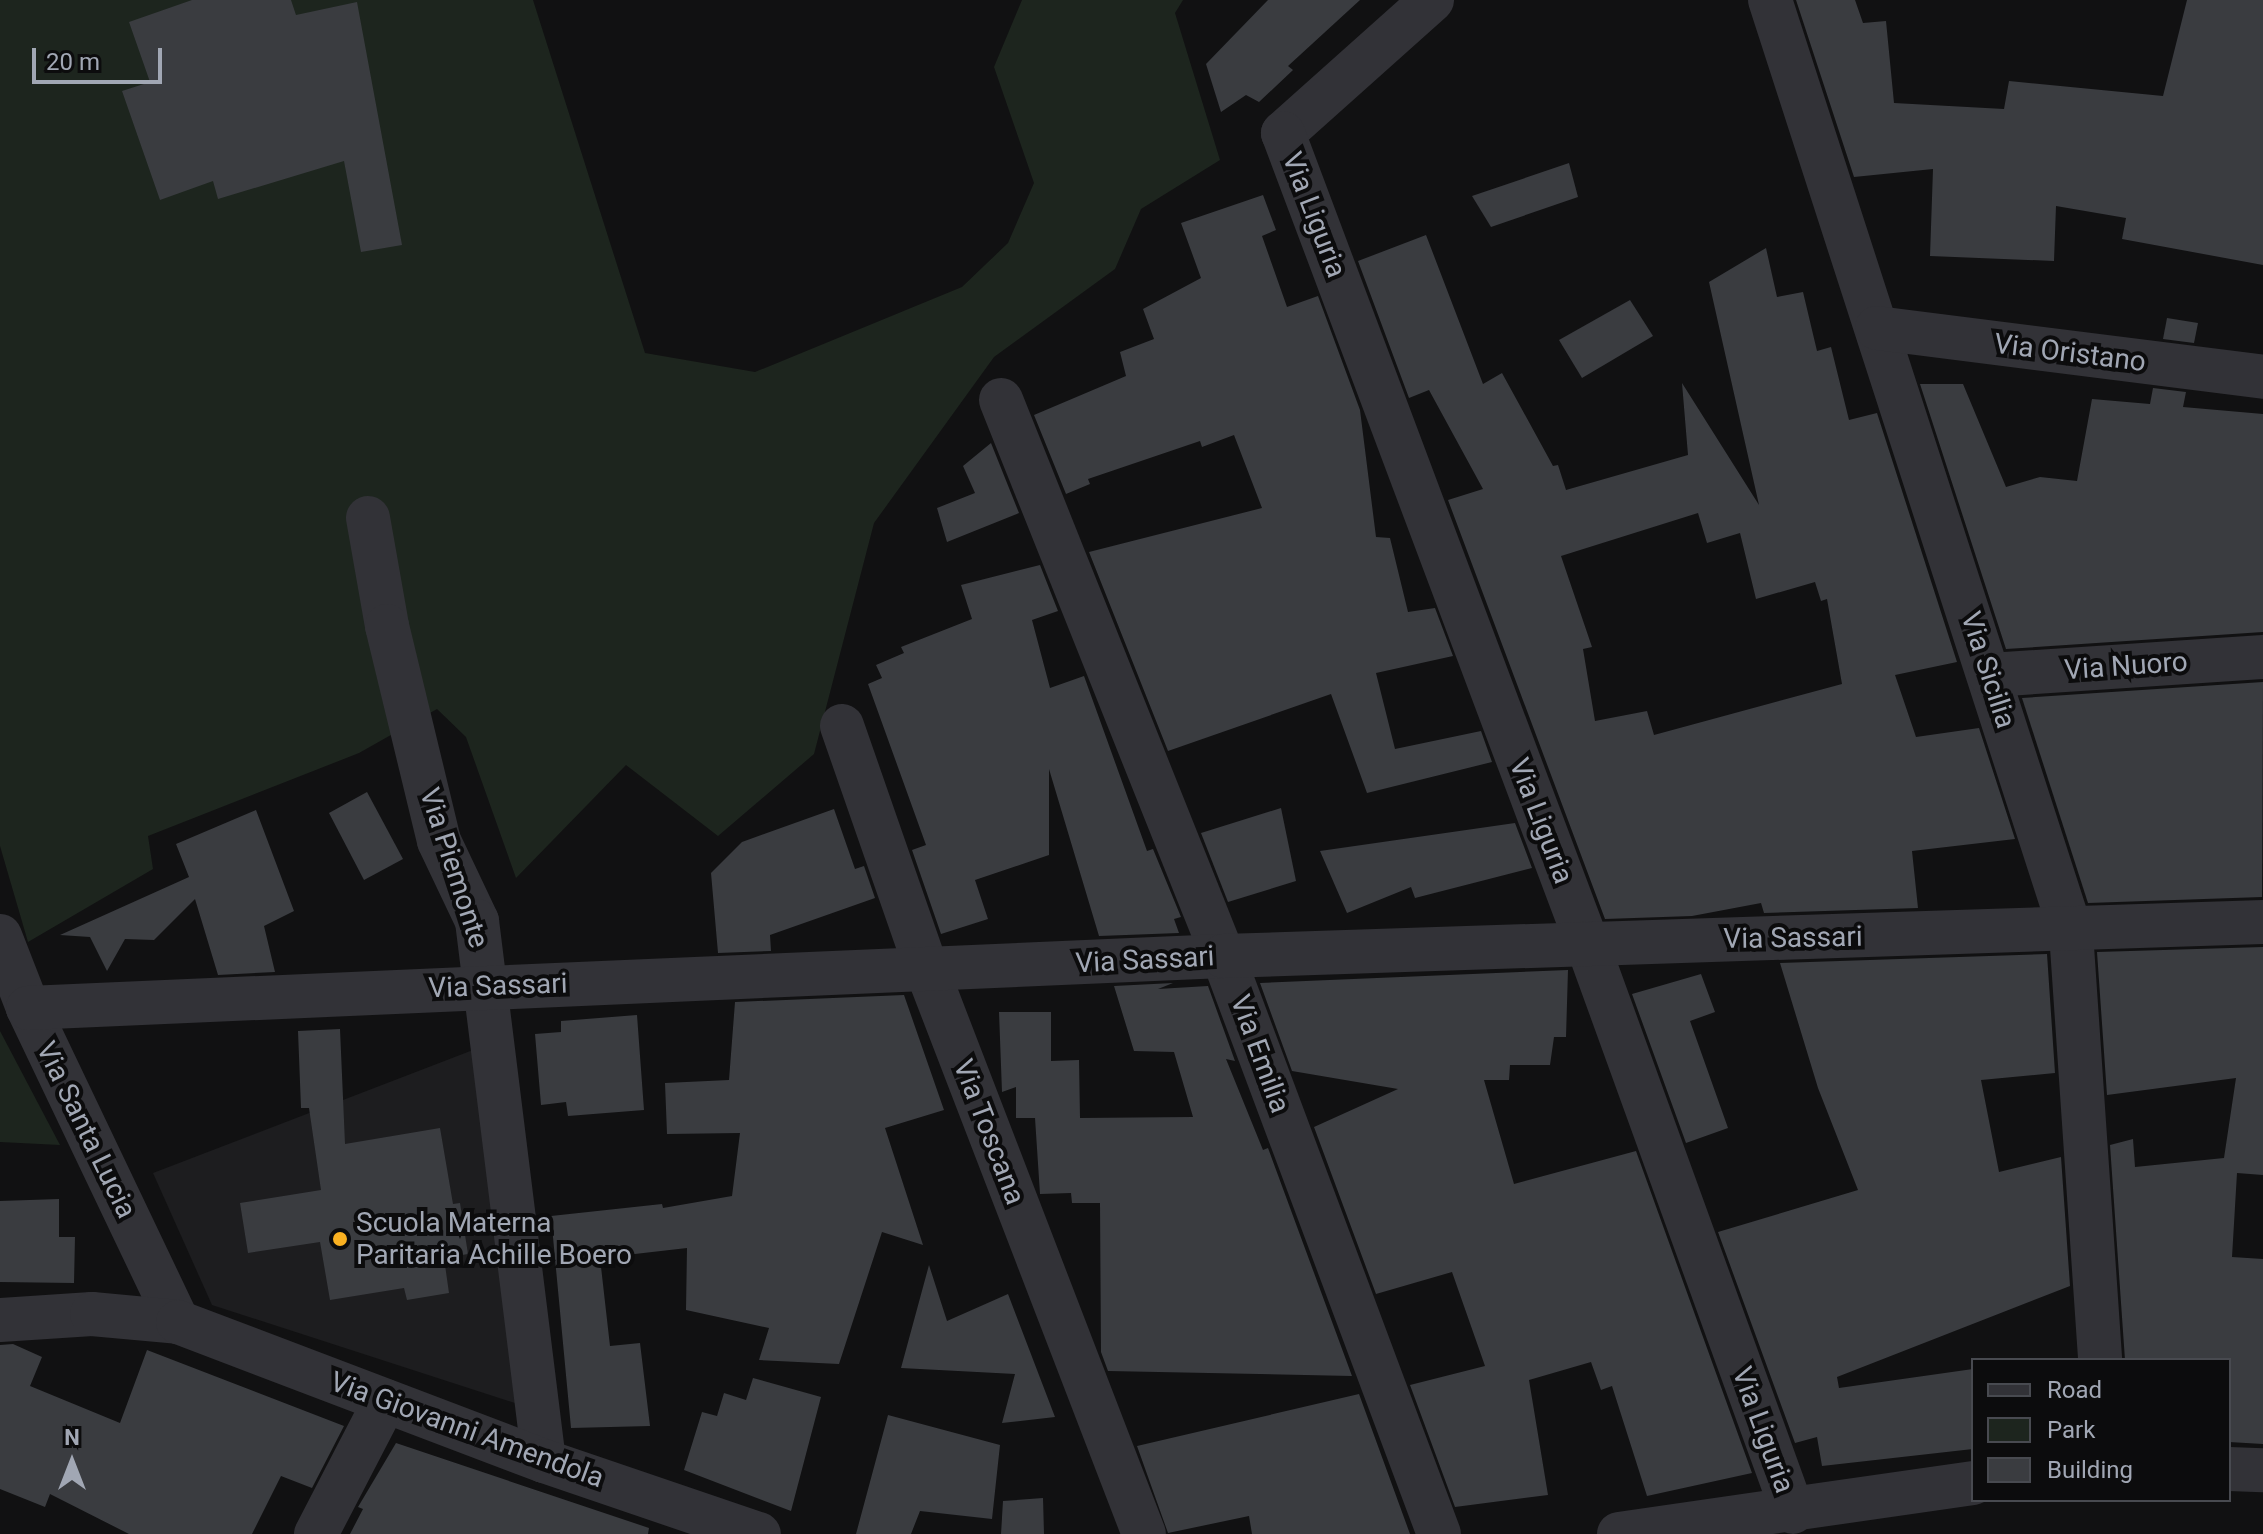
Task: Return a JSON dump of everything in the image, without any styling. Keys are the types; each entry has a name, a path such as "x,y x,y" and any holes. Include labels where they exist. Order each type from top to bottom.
{"street":[{"name":"Via Liguria","path":"1432,0 1283,133 1587,943 1793,1512"},
{"name":"Via Sicilia","path":"1770,0 2071,932 2100,1358"},
{"name":"Via Oristano","path":"1877,328 2263,377"},
{"name":"Via Emilia","path":"1001,400 1223,956 1439,1534"},
{"name":"Via Piemonte","path":"368,518 387,626 439,841 477,921 488,986 544,1461"},
{"name":"Via Nuoro","path":"1990,675 2263,657"},
{"name":"Via Toscana","path":"842,726 927,970 1144,1534"},
{"name":"Via Sassari","path":"28,1008 1223,956 1587,943 2071,932 2263,922"},
{"name":"Via Santa Lucia","path":"0,936 28,1008 178,1322"},
{"name":"Via Giovanni Amendola","path":"0,1320 92,1314 178,1322 544,1461 759,1534"},
{"path":"316,1534 385,1401"},
{"path":"2231,1469 2263,1470"},
{"path":"1619,1534 1793,1512 1971,1483"}],"shaded area":[{"name":"Scuola Materna Paritaria Achille Boero","path":"473,1050 518,1404 212,1305 153,1173"}],"green space":[{"path":"0,0 533,0 645,353 755,372 962,287 1008,243 1034,183 994,67 1022,0 1183,0 1175,13 1220,160 1141,209 1115,269 994,357 874,523 814,754 718,836 626,765 516,878 466,737 437,709 359,753 148,836 153,869 28,942 0,846"},
{"path":"0,1031 60,1145 0,1142"}],"building":[{"path":"192,0 291,0 296,15 357,2 402,245 361,252 344,161 218,199 213,181 160,200 122,91 150,82 129,22"},
{"path":"1268,0 1360,0 1288,66 1293,70 1259,102 1246,95 1221,112 1206,64"},
{"path":"1796,0 1855,0 1863,23 1886,21 1894,103 2004,109 2009,81 2163,96 2187,0 2263,0 2263,265 2122,239 2126,218 2056,206 2054,261 1930,256 1933,169 1854,177"},
{"path":"1569,163 1578,197 1491,227 1472,196"},
{"path":"1263,195 1276,230 1262,236 1287,307 1318,296 1360,410 1376,537 1390,538 1408,612 1435,608 1453,656 1376,673 1395,749 1481,731 1492,762 1367,793 1331,694 1168,751 1089,552 1262,508 1234,435 1202,447 1200,441 1088,479 1090,484 1066,494 1034,415 1126,376 1120,352 1154,339 1143,309 1201,278 1181,223"},
{"path":"1426,235 1483,384 1502,373 1553,466 1558,465 1566,490 1688,455 1682,383 1759,505 1709,282 1766,248 1777,297 1803,292 1817,351 1831,347 1849,420 1877,413 1957,662 1895,675 1916,737 1979,728 2015,839 1912,851 1918,908 1764,913 1761,903 1692,916 1605,919 1448,500 1483,489 1429,390 1409,398 1358,261","holes":["1698,513 1707,543 1740,533 1756,599 1815,582 1821,601 1827,599 1842,684 1654,735 1647,711 1595,721 1583,649 1592,647 1561,556"]},
{"path":"1630,300 1653,336 1582,378 1559,340"},
{"path":"2167,318 2198,323 2194,343 2163,339"},
{"path":"1920,384 1963,384 2006,487 2040,477 2077,481 2092,399 2150,404 2153,388 2186,392 2183,407 2263,414 2263,632 2006,649"},
{"path":"991,443 1019,513 947,542 937,508 975,493 963,466"},
{"path":"1040,565 1058,611 1032,620 1050,688 1084,676 1147,851 1153,849 1181,917 1174,919 1179,933 1099,936 1049,769 1049,855 975,880 988,919 941,934 912,850 926,845 868,684 882,678 876,665 904,653 901,647 972,619 961,585"},
{"path":"2263,682 2262,897 2088,903 2022,698"},
{"path":"367,792 403,859 364,880 329,813"},
{"path":"1281,808 1296,881 1228,902 1201,833"},
{"path":"834,809 855,869 864,866 875,898 770,935 771,951 718,953 711,873 742,842"},
{"path":"256,810 294,911 264,926 275,972 218,975 195,899 154,940 125,939 107,971 90,937 60,935 189,877 176,844"},
{"path":"1515,823 1532,868 1415,898 1411,887 1347,913 1320,851"},
{"path":"2263,947 2263,1175 2237,1173 2232,1257 2263,1259 2263,1444 2231,1442 2231,1358 2125,1358 2110,1145 2133,1139 2135,1167 2224,1158 2236,1078 2107,1095 2097,952"},
{"path":"2047,954 2055,1073 1981,1080 1999,1172 2061,1157 2070,1286 1837,1377 1839,1388 1971,1369 1971,1449 1822,1466 1817,1437 1795,1443 1718,1232 1858,1190 1818,1088 1780,963"},
{"path":"1568,970 1566,1037 1554,1037 1550,1065 1510,1065 1509,1080 1484,1080 1514,1184 1636,1151 1752,1473 1647,1496 1612,1386 1601,1390 1591,1362 1529,1380 1548,1495 1455,1507 1410,1385 1485,1366 1452,1272 1376,1294 1314,1127 1398,1089 1292,1071 1260,983"},
{"path":"1701,974 1715,1012 1690,1021 1728,1128 1686,1143 1632,994"},
{"path":"1173,983 1158,989 1208,986 1235,1061 1226,1059 1263,1150 1268,1148 1352,1376 1108,1371 1101,1352 1100,1203 1072,1203 1071,1193 1040,1194 1035,1118 1016,1118 1016,1087 1002,1092 999,1012 1051,1012 1051,1061 1079,1060 1080,1118 1193,1117 1174,1052 1134,1051 1114,986"},
{"path":"904,995 944,1110 885,1128 923,1245 882,1232 839,1364 759,1360 769,1328 686,1310 687,1248 600,1258 610,1346 640,1343 650,1426 571,1428 551,1216 662,1204 663,1208 732,1196 740,1133 667,1134 665,1083 729,1080 735,1002"},
{"path":"637,1015 644,1110 568,1116 566,1102 541,1105 535,1034 561,1032 561,1021"},
{"path":"340,1029 345,1144 440,1128 453,1204 460,1203 468,1254 444,1258 449,1293 407,1300 404,1288 330,1300 320,1242 248,1253 240,1203 321,1190 309,1108 301,1108 298,1031"},
{"path":"59,1199 59,1237 75,1237 74,1283 0,1282 0,1201"},
{"path":"929,1265 947,1321 1008,1294 1055,1417 1002,1423 1015,1374 901,1368"},
{"path":"13,1344 42,1357 30,1386 120,1423 147,1350 344,1426 312,1488 281,1476 252,1534 129,1534 50,1494 45,1507 0,1489 0,1345"},
{"path":"753,1378 821,1397 791,1511 684,1470 702,1412 717,1416 724,1393 746,1400"},
{"path":"1359,1394 1410,1534 1252,1534 1249,1516 1168,1533 1137,1446"},
{"path":"888,1415 1000,1445 992,1519 920,1511 911,1534 856,1534"},
{"path":"396,1443 649,1528 648,1534 350,1534 363,1509 358,1507"},
{"path":"1043,1498 1044,1534 1001,1534 1003,1501"}],"place":[{"name":"Scuola Materna Paritaria Achille Boero","path":"340,1239"}]}
